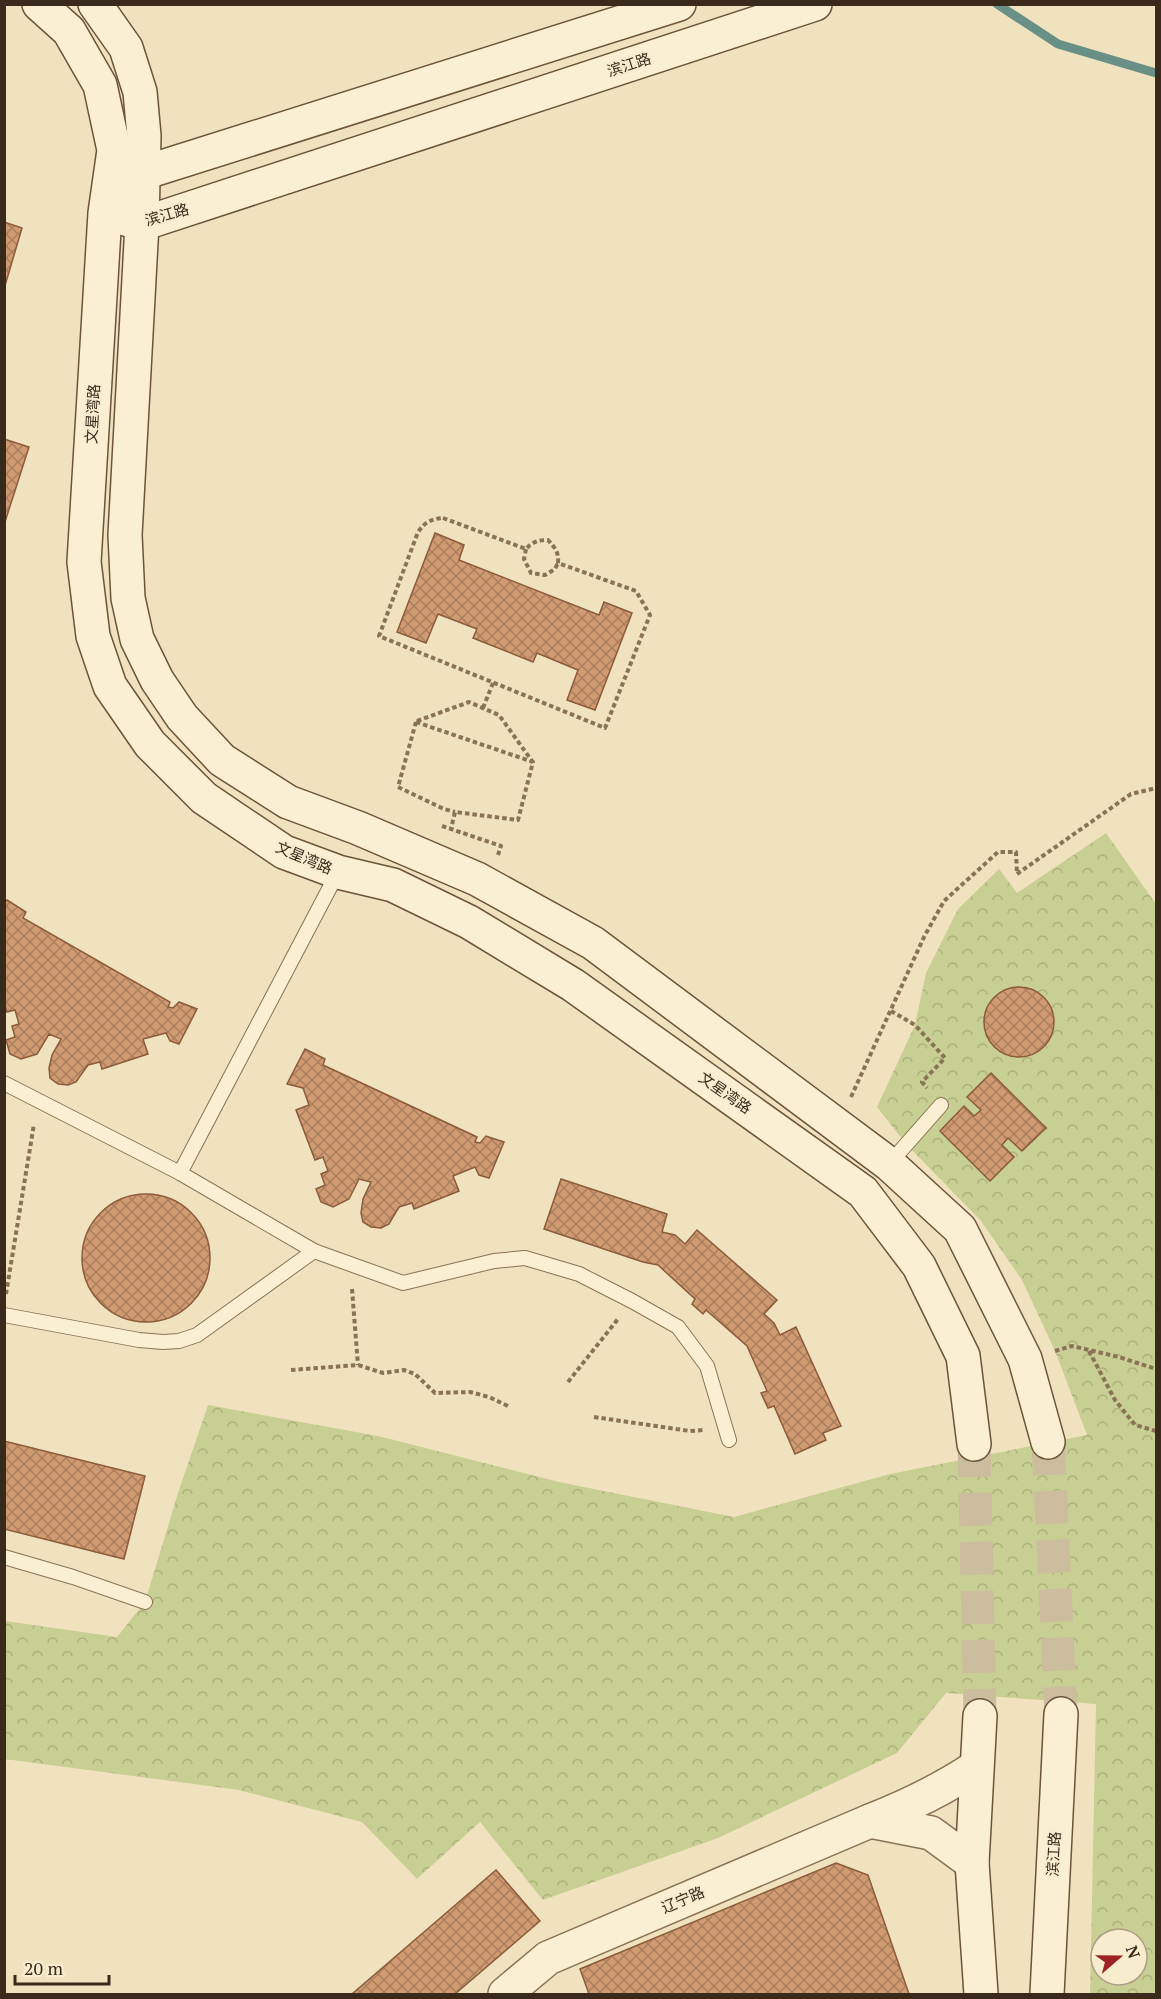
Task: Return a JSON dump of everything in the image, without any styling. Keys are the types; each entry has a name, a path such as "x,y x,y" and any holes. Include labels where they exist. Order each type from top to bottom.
{"main road":[{"name":"文星湾路","path":"39,4 69,31 100,85 114,150 105,213 84,562 93,636 110,686 150,744 204,798 284,852 338,872 393,885 488,933 573,985 864,1192 919,1266 963,1356 974,1444"},
{"path":"95,4 126,48 140,92 144,136 142,224 125,535 128,598 137,639 157,680 182,717 222,760 288,802 358,828 477,879 593,944 889,1164 960,1229 1025,1359 1048,1442"},
{"path":"105,213 143,173 679,4"},
{"name":"滨江路","path":"105,213 142,224 815,4"},
{"name":"滨江路","path":"1047,1995 1061,1714"},
{"path":"980,1716 972,1863 981,1995"},
{"name":"辽宁路","path":"505,1995 548,1958 914,1804 948,1786 976,1767"},
{"path":"870,1821 931,1833 972,1863"}],"lane":[{"path":"180,1173 338,872"},
{"path":"4,1083 180,1173 314,1251 403,1283 494,1261 525,1258 579,1274 632,1300 678,1327 707,1366 729,1440"},
{"path":"889,1164 941,1106"},
{"path":"4,1315 139,1340 179,1341 197,1335 314,1251"},
{"path":"4,1557 146,1602"}],"path":[{"path":"526,549 443,518 425,523 418,532 379,636 605,728 650,615 636,591 558,563"},
{"path":"548,540 556,549 559,556 558,563 555,569 545,575 531,573 524,559 526,549 531,543 548,540"},
{"path":"483,708 493,683"},
{"path":"416,722 469,702 500,715 534,762"},
{"path":"416,722 534,762"},
{"path":"416,722 398,787 444,810 518,820 534,762"},
{"path":"837,1125 924,937 944,901 998,852 1016,852 1017,874 1131,794 1156,788"},
{"path":"455,812 451,829 501,846"},
{"path":"891,1011 915,1025 945,1058"},
{"path":"4,1300 38,1100"},
{"path":"350,1264 358,1365"},
{"path":"568,1382 632,1300"},
{"path":"1156,1369 1089,1350 1114,1400 1135,1425 1156,1431"},
{"path":"291,1370 358,1365 383,1373 404,1370 415,1374 435,1393 470,1392 489,1397 510,1407"},
{"path":"594,1417 690,1431"}],"green space":[{"path":"1106,833 1156,904 1156,1991 1152,1994 1090,1994 1090,1987 1149,1987 1149,1927 1091,1927 1096,1704 946,1693 897,1753 718,1838 543,1900 480,1822 417,1879 362,1822 239,1790 5,1759 5,1621 117,1637 145,1602 208,1405 378,1436 559,1482 734,1517 890,1474 1087,1435 1055,1351 1022,1280 981,1221 906,1144 877,1107 915,1025 926,973 958,909 999,869 1017,893"}],"building":[{"path":"4,222 22,228 4,289"},
{"path":"4,439 29,447 4,525"},
{"path":"435,533 464,545 459,560 599,615 604,602 632,613 595,710 567,700 578,670 537,653 533,662 473,638 477,629 438,614 426,643 397,632"},
{"path":"7,900 26,912 23,918 170,1002 168,1007 173,1008 179,1002 197,1009 179,1044 170,1041 166,1033 143,1039 148,1054 102,1069 100,1062 88,1065 76,1082 68,1085 58,1084 50,1078 49,1068 52,1055 61,1039 49,1034 37,1054 21,1059 10,1054 6,1040 15,1037 12,1026 19,1024 15,1010 7,1012 4,1002 4,903"},
{"path":"1019,987 1032,990 1044,997 1051,1009 1054,1022 1051,1035 1044,1047 1032,1054 1019,1057 1006,1054 994,1047 987,1035 984,1022 987,1009 994,997 1006,990"},
{"path":"305,1049 325,1059 323,1065 477,1137 475,1142 480,1143 486,1136 504,1142 489,1178 479,1175 475,1167 453,1176 459,1191 414,1209 412,1203 399,1207 389,1224 381,1228 371,1227 363,1222 361,1213 363,1199 371,1182 359,1179 349,1199 333,1207 321,1202 316,1189 325,1185 321,1174 328,1171 323,1157 315,1160 296,1110 309,1105 303,1088 287,1084"},
{"path":"991,1073 1046,1128 1022,1151 1008,1138 1002,1145 1014,1157 990,1181 940,1131 964,1106 974,1116 981,1110 967,1097"},
{"path":"561,1179 667,1214 662,1232 675,1235 685,1244 697,1230 777,1300 764,1314 774,1323 780,1335 796,1327 841,1426 823,1433 826,1440 795,1454 774,1406 768,1408 761,1393 767,1391 747,1346 706,1310 703,1314 692,1304 695,1299 658,1265 544,1229"},
{"path":"146,1194 171,1199 191,1213 205,1233 210,1258 205,1283 191,1303 171,1317 146,1322 121,1317 101,1303 87,1283 82,1258 87,1233 101,1213 121,1199"},
{"path":"4,1441 145,1476 124,1559 4,1529"},
{"path":"836,1863 868,1875 909,1994 589,1994 580,1969"},
{"path":"496,1870 540,1921 455,1994 352,1994"}],"waterway":[{"path":"997,4 1058,44 1156,73"}],"tunnel":[{"path":"1048,1442 1061,1714"},
{"path":"974,1444 980,1716"}]}
